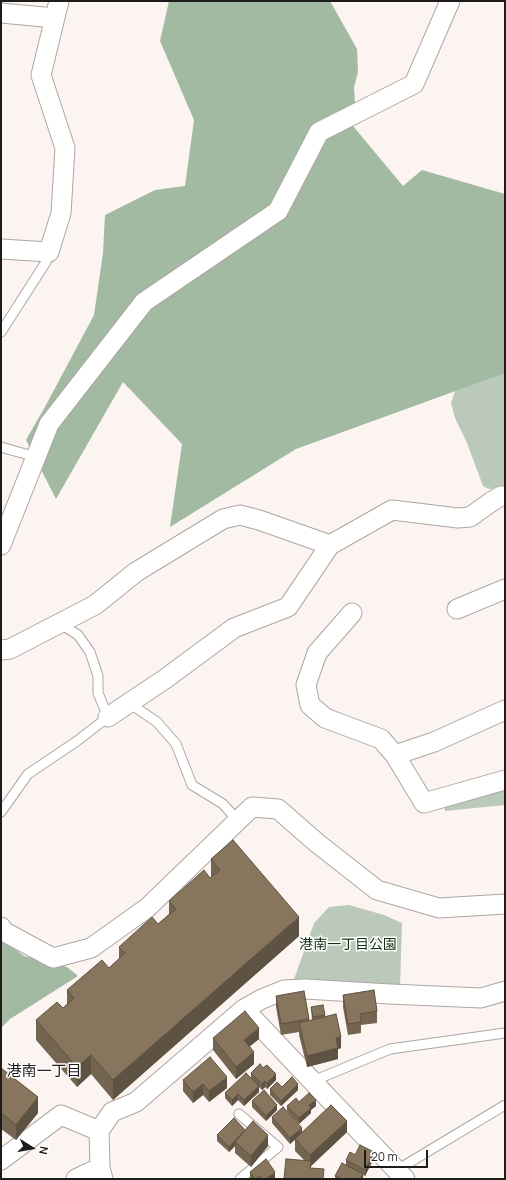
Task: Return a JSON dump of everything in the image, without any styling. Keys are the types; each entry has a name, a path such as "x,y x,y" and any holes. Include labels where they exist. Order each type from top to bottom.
{"street":[{"path":"1,545 48,424 144,302 278,211 319,132 414,84 450,1"},
{"path":"1,13 57,10 40,75 65,148 61,213 49,252 1,249"},
{"path":"108,717 165,679 234,628 288,607 330,544 392,510 458,518 470,517 501,496 505,496"},
{"path":"1,650 10,650 94,605 136,572 223,519 240,515 330,544"},
{"path":"456,608 505,589"},
{"path":"352,613 317,653 306,686 310,705 325,718 382,739 395,755 424,803 505,780"},
{"path":"395,755 434,742 505,710"},
{"path":"1,927 3,930 53,958 91,948 147,908 252,807 278,809 317,843 377,890 439,908 505,904"},
{"path":"76,1179 86,1174 101,1174 99,1131 112,1112 136,1102 244,1009 284,990 305,989 481,998 505,991"},
{"path":"244,1009 401,1175"},
{"path":"1,1160 61,1115 99,1131"}],"lane":[{"path":"1,332 46,262 49,252"},
{"path":"1,447 36,457"},
{"path":"1,812 28,774 77,741 108,717 98,693 98,676 90,652 78,635 59,623"},
{"path":"129,703 157,722 176,744 192,785 223,804 238,821"},
{"path":"312,1081 390,1049 505,1034"},
{"path":"401,1175 505,1105"},
{"path":"239,1114 278,1147 240,1179"}],"green space":[{"path":"169,1 330,1 357,49 358,72 354,87 355,103 353,126 403,186 422,170 505,194 505,373 296,449 170,527 182,444 123,382 56,499 26,440 94,315 103,253 105,215 155,190 185,186 194,120 160,41"},
{"path":"505,371 505,488 489,489 483,486 467,443 455,418 451,403 458,382"},
{"path":"505,784 505,805 445,811 443,802"},
{"name":"港南一丁目公園","path":"349,905 384,915 402,923 400,987 293,982 314,923 329,907"},
{"path":"1,938 24,956 67,967 78,976 10,1019 1,1028"}],"building":[{"path":"233,840 299,917 113,1080 91,1055 77,1067 36,1020 57,1002 63,1008 74,998 67,990 102,960 109,968 125,953 119,947 152,917 158,924 176,909 169,901 204,870 210,878 220,870 211,859"},
{"path":"374,990 377,1011 360,1014 361,1022 348,1024 343,995"},
{"path":"304,991 309,1019 281,1024 276,996"},
{"path":"323,1005 325,1015 313,1017 311,1007"},
{"path":"245,1011 259,1028 244,1040 254,1052 236,1067 213,1038"},
{"path":"336,1014 341,1037 336,1038 338,1048 307,1056 299,1023"},
{"path":"210,1057 227,1077 209,1091 203,1084 193,1092 183,1080"},
{"path":"260,1064 263,1068 267,1065 276,1074 267,1083 265,1081 262,1084 251,1073"},
{"path":"1,1068 38,1097 16,1125 1,1113"},
{"path":"246,1073 259,1086 244,1100 238,1094 232,1100 225,1093"},
{"path":"292,1077 298,1084 281,1101 270,1089 277,1082 282,1087"},
{"path":"264,1090 277,1105 266,1116 252,1101"},
{"path":"309,1093 316,1100 309,1105 311,1108 299,1118 287,1106 296,1098 299,1102"},
{"path":"331,1105 347,1121 310,1155 295,1139"},
{"path":"283,1107 302,1128 290,1138 272,1117"},
{"path":"234,1118 245,1130 229,1147 217,1135"},
{"path":"253,1121 268,1135 251,1156 235,1142"},
{"path":"360,1145 374,1152 365,1170 346,1160 350,1152 355,1155"},
{"path":"266,1159 275,1172 266,1179 262,1179 260,1176 255,1179 250,1172"},
{"path":"286,1159 311,1161 310,1168 324,1169 323,1179 284,1179"},
{"path":"342,1163 363,1174 360,1179 342,1179 335,1176"}],"district":[{"name":"港南一丁目","path":"44,1072"}]}
